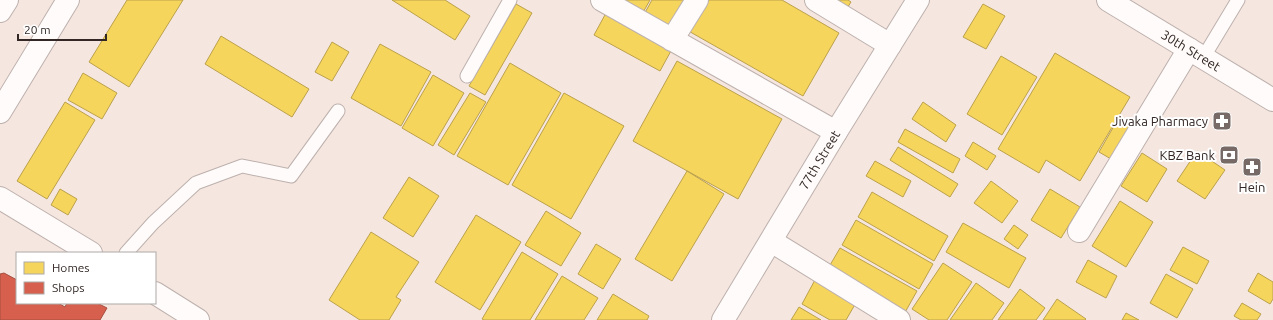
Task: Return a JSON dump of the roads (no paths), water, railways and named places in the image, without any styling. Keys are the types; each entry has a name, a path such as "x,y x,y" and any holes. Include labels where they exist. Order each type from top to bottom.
{"street":[{"path":"0,11 7,0"},
{"path":"0,112 68,0"},
{"path":"602,0 836,132"},
{"path":"672,40 697,0"},
{"path":"816,0 890,45"},
{"name":"77th Street","path":"723,320 836,132 918,0"},
{"name":"30th Street","path":"1108,0 1273,100"},
{"path":"1079,231 1196,54"},
{"path":"0,198 89,252"},
{"path":"771,241 900,320"},
{"path":"156,294 198,320"}],"lane":[{"path":"467,76 510,0"},
{"path":"1196,54 1238,0"},
{"path":"127,252 153,224 196,183 242,166 291,176 338,111"}],"place":[{"name":"Jivaka Pharmacy","path":"1222,121"},
{"name":"KBZ Bank","path":"1229,155"},
{"name":"Hein","path":"1252,167"}]}
